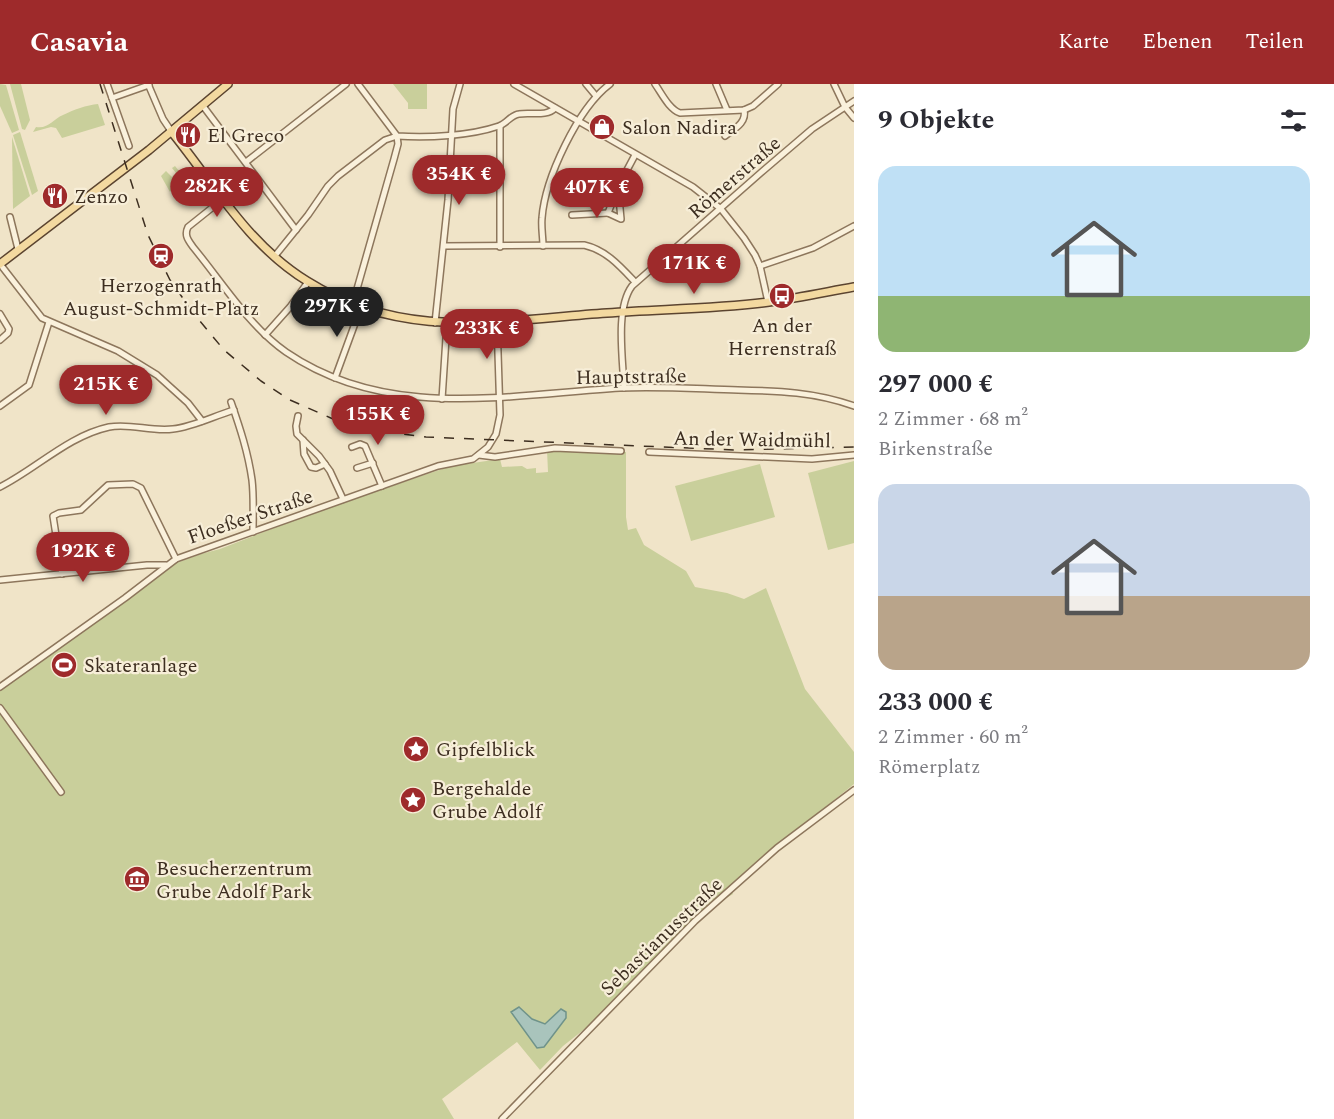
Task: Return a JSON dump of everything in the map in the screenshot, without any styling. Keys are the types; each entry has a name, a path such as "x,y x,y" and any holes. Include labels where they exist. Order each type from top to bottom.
{"main road":[{"path":"0,264 204,106 228,84"},
{"path":"171,131 248,230 274,257 308,282 361,307 390,316 435,323 497,322 768,302 854,287"}],"street":[{"path":"107,84 129,146"},
{"path":"246,162 346,84"},
{"path":"353,303 398,144 397,136 358,84"},
{"path":"435,323 444,246 453,109 460,84"},
{"path":"514,84 693,187 721,209 744,238 760,266 768,302"},
{"path":"586,84 596,96"},
{"path":"543,246 542,218 554,170 579,122 596,96 610,84"},
{"path":"655,84 672,108 680,113 744,110 753,106 778,84"},
{"path":"716,84 727,110"},
{"path":"834,84 845,107 854,118"},
{"path":"112,98 148,85 171,131"},
{"name":"Römerstraße","path":"622,312 625,296 635,282 812,129 854,101"},
{"path":"204,106 296,230"},
{"path":"274,257 328,186 385,140 397,136 431,137 476,131 500,126 517,114 552,111 555,108"},
{"path":"725,136 743,121 744,110"},
{"path":"500,126 500,247"},
{"path":"608,213 618,187 635,155"},
{"path":"572,215 608,213 621,219 618,187"},
{"name":"Hauptstraße","path":"223,199 188,227 185,232 186,237 193,247 266,335 285,351 315,370 374,391 405,397 442,399 624,388 811,394 854,406"},
{"path":"10,217 18,249"},
{"path":"760,266 813,248 854,226"},
{"path":"444,246 574,245 593,247 620,265 635,282"},
{"path":"0,264 42,318 118,351 157,375 188,403 202,421"},
{"path":"266,335 308,282"},
{"path":"335,378 361,307"},
{"path":"622,312 624,388"},
{"path":"0,314 9,329 0,340"},
{"path":"0,406 29,385 49,322"},
{"path":"479,455 488,447 496,434 500,415 497,322"},
{"path":"442,399 447,323"},
{"path":"231,402 244,437 252,481 253,532"},
{"path":"0,487 18,478 64,446 83,436 107,428 124,425 174,429 234,410"},
{"path":"298,416 296,430 335,478 343,499"},
{"path":"303,440 304,454 311,467 316,468 325,464"},
{"path":"352,447 363,444 382,486"},
{"path":"479,455 495,457 555,448 621,451"},
{"name":"An der Waidmühl","path":"649,452 812,459 854,454"},
{"name":"Floeßer Straße","path":"0,687 176,559 438,466 479,455"},
{"path":"357,468 373,463"},
{"path":"62,574 53,516 58,513 81,510 108,485 133,484 141,488 176,559"},
{"path":"0,580 166,565"},
{"path":"0,708 61,792"},
{"name":"Sebastianusstraße","path":"502,1119 695,921 777,848 854,790"}],"green space":[{"path":"0,84 6,85 19,130 12,133 0,106"},
{"path":"10,84 21,84 30,120 25,130 22,129"},
{"path":"393,84 427,84 427,109 408,109 408,103"},
{"path":"98,104 105,125 62,138 56,128 51,127 33,132 36,127 48,125 71,111"},
{"path":"20,132 38,191 32,195 13,135"},
{"path":"12,137 30,196 13,209"},
{"path":"175,166 183,176 180,178 178,176 175,187 170,192 161,176 166,171 172,177 176,173 172,168"},
{"path":"547,450 626,452 628,530 636,528 644,545 686,571 695,587 744,599 766,588 805,689 854,752 854,784 739,877 730,886 733,894 702,913 591,1024 563,1046 540,1070 517,1042 442,1099 454,1119 0,1119 0,690 84,631 171,565 452,466 500,459 502,467 522,466 527,469 536,468 536,473 548,472","holes":["560,1009 553,1033 544,1047 537,1048 527,1035 532,1019 545,1024"]},
{"path":"854,461 854,543 828,550 808,473"},
{"path":"760,464 775,517 691,541 675,486"}],"water":[{"path":"519,1007 532,1019 545,1024 561,1009 566,1012 566,1018 544,1047 537,1048 511,1012"}],"railway":[{"path":"100,84 148,235 170,280 224,350 261,381 290,400 333,419 371,430 426,437 736,450 854,447"}],"place":[{"name":"Salon Nadira","path":"602,127"},
{"name":"El Greco","path":"188,135"},
{"name":"Zenzo","path":"55,196"},
{"name":"Herzogenrath August-Schmidt-Platz","path":"161,256"},
{"name":"An der Herrenstraß","path":"782,296"},
{"name":"Skateranlage","path":"64,665"},
{"name":"Gipfelblick","path":"416,749"},
{"name":"Bergehalde Grube Adolf","path":"413,800"},
{"name":"Besucherzentrum Grube Adolf Park","path":"137,879"}]}
